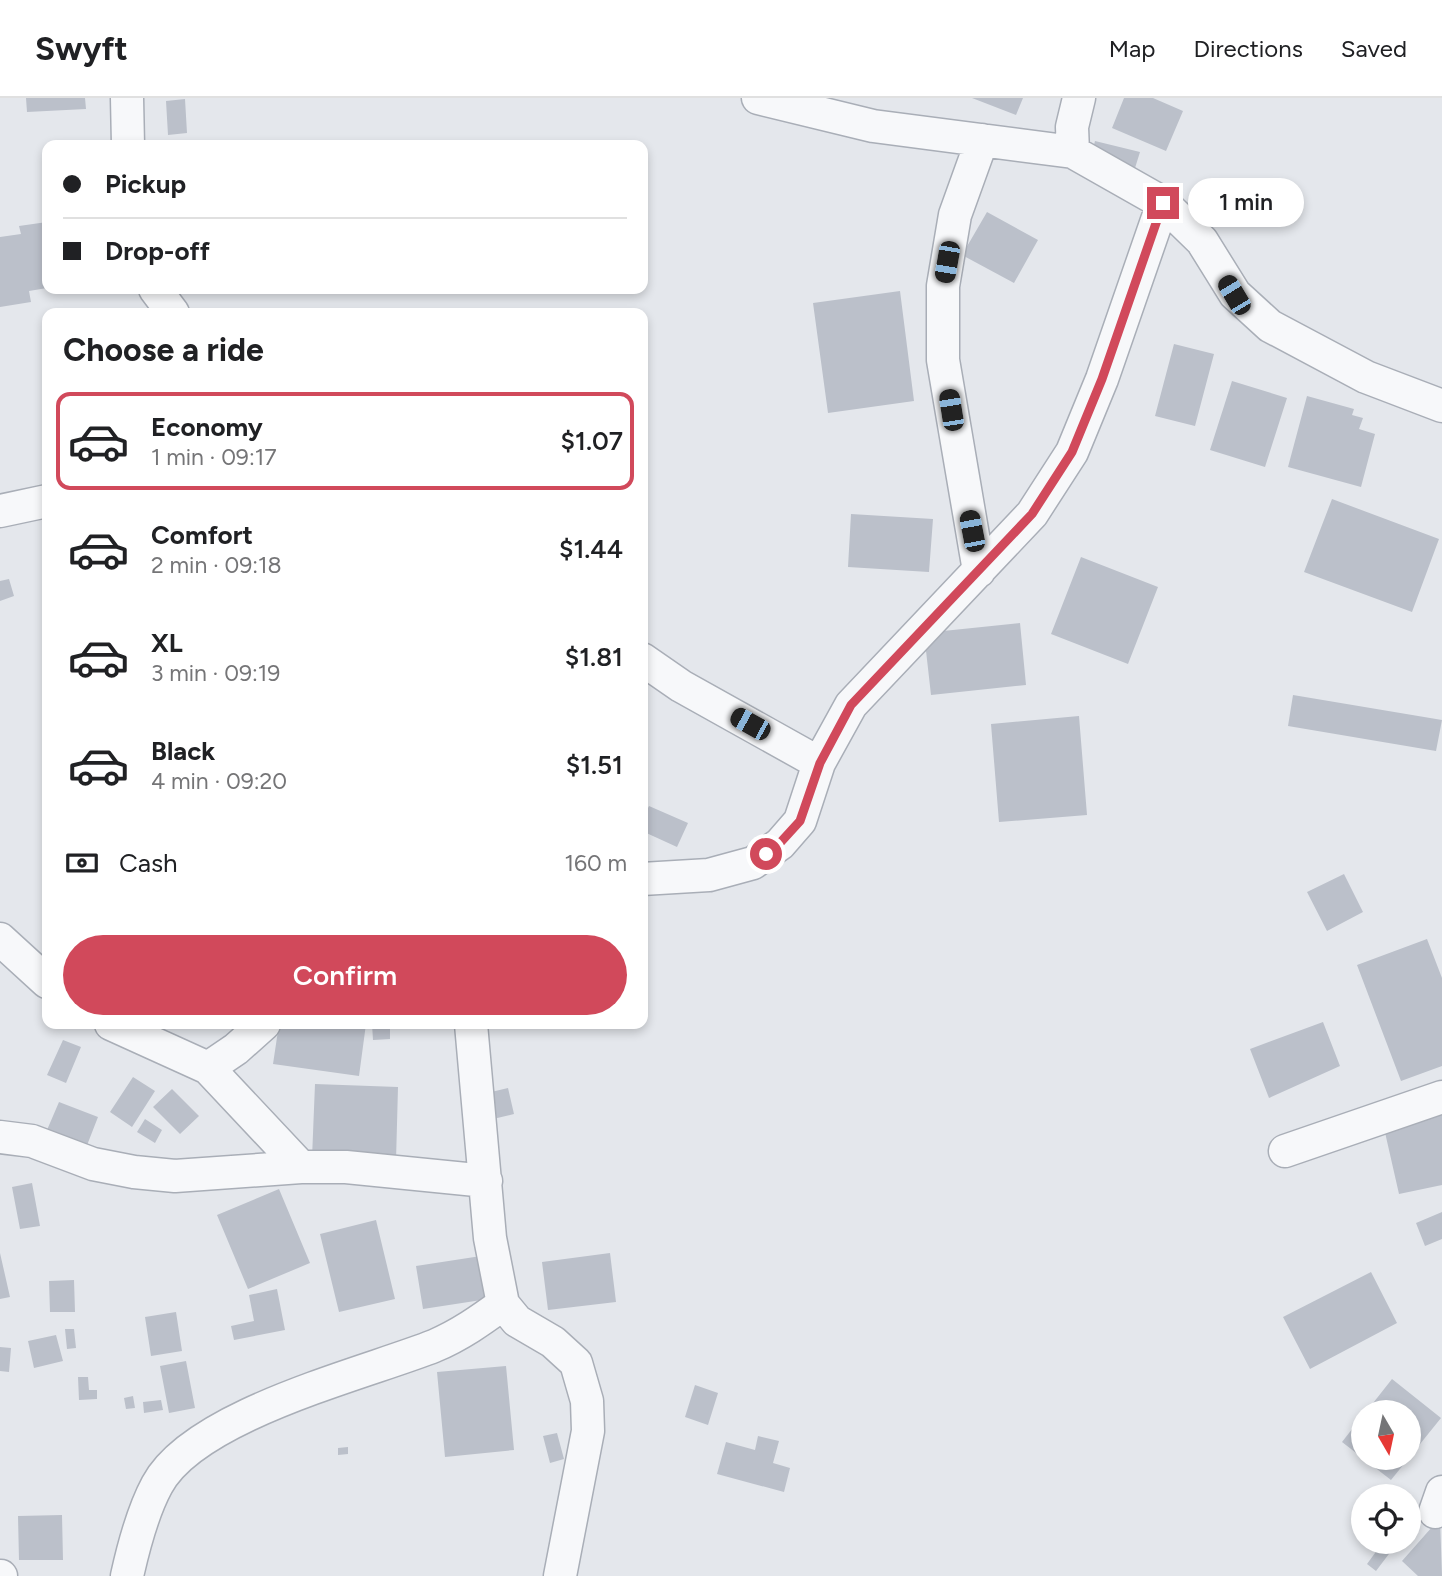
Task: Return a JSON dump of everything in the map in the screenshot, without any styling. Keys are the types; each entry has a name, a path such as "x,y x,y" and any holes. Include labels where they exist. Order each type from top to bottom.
{"street":[{"path":"127,98 128,140"},
{"path":"758,98 873,126 1073,152 1163,203 1202,241 1234,295 1270,326 1366,377 1442,406"},
{"path":"1073,152 1072,127 1079,98"},
{"path":"979,571 943,360 943,286 955,215 982,140"},
{"path":"648,879 709,875 753,863 779,844 800,821 820,763 851,705 1032,514 1072,452 1102,379 1163,203"},
{"path":"0,511 42,502"},
{"path":"648,663 681,686 820,763"},
{"path":"0,939 42,977"},
{"path":"122,1029 208,1068 301,1167"},
{"path":"208,1068 236,1049 258,1029"},
{"path":"471,1029 490,1238 503,1304 517,1321 552,1342 576,1363 585,1392 588,1431 561,1576"},
{"path":"1286,1151 1442,1097"},
{"path":"0,1137 32,1141 93,1164 174,1176 301,1167 392,1171 486,1181"},
{"path":"127,1576 158,1484 179,1457 211,1435 269,1406 452,1338 503,1304"}],"building":[{"path":"26,98 85,98 86,109 27,112"},
{"path":"972,98 1023,98 1016,115"},
{"path":"1124,98 1153,98 1183,111 1166,151 1112,128"},
{"path":"185,99 187,133 168,135 166,101"},
{"path":"1095,141 1140,152 1135,168 1091,156"},
{"path":"987,212 1038,240 1014,283 962,255"},
{"path":"42,223 42,289 29,291 31,302 0,307 0,237 21,234 19,226"},
{"path":"900,291 914,401 828,413 813,303"},
{"path":"1174,344 1214,354 1195,426 1155,416"},
{"path":"1232,381 1287,398 1265,467 1210,450"},
{"path":"1307,396 1354,409 1352,415 1363,418 1359,429 1375,434 1361,487 1288,467"},
{"path":"1332,499 1439,539 1412,612 1304,572"},
{"path":"851,514 933,519 929,572 848,567"},
{"path":"1081,557 1158,587 1128,664 1051,634"},
{"path":"9,579 14,596 0,601 0,581"},
{"path":"1020,623 1026,685 931,695 924,633"},
{"path":"1293,695 1442,720 1436,751 1288,726"},
{"path":"1079,716 1087,815 999,822 991,724"},
{"path":"649,806 688,823 677,847 648,834"},
{"path":"1344,874 1363,912 1327,931 1307,892"},
{"path":"1427,939 1442,978 1442,1066 1401,1081 1357,965"},
{"path":"1323,1022 1340,1066 1269,1098 1250,1049"},
{"path":"278,1029 365,1029 359,1076 273,1064"},
{"path":"372,1029 390,1029 390,1039 373,1040"},
{"path":"63,1040 81,1047 66,1083 47,1075"},
{"path":"133,1077 155,1091 132,1127 110,1112"},
{"path":"315,1084 398,1087 396,1161 312,1158"},
{"path":"508,1088 514,1114 493,1119 487,1093"},
{"path":"172,1089 199,1116 180,1134 153,1107"},
{"path":"59,1102 98,1117 84,1153 44,1137"},
{"path":"1442,1115 1442,1185 1399,1194 1384,1128"},
{"path":"145,1119 162,1130 155,1143 137,1132"},
{"path":"32,1183 40,1226 20,1229 12,1187"},
{"path":"279,1189 310,1263 248,1289 217,1215"},
{"path":"1442,1212 1442,1239 1425,1246 1416,1223"},
{"path":"376,1220 395,1299 339,1312 320,1234"},
{"path":"0,1253 10,1297 0,1299"},
{"path":"610,1253 616,1302 548,1310 542,1262"},
{"path":"481,1256 488,1299 423,1309 416,1266"},
{"path":"1371,1272 1397,1323 1310,1369 1283,1317"},
{"path":"74,1280 75,1312 50,1312 49,1281"},
{"path":"277,1289 285,1330 234,1340 231,1326 254,1321 249,1295"},
{"path":"176,1312 182,1351 151,1356 145,1317"},
{"path":"65,1329 74,1329 76,1348 67,1349"},
{"path":"56,1335 63,1361 34,1368 28,1341"},
{"path":"0,1347 11,1348 9,1372 0,1371"},
{"path":"186,1361 195,1408 169,1413 160,1366"},
{"path":"506,1366 514,1450 445,1457 437,1372"},
{"path":"78,1377 88,1377 89,1390 97,1390 97,1399 79,1400"},
{"path":"1392,1379 1418,1400 1375,1400"},
{"path":"695,1385 718,1393 708,1425 685,1417"},
{"path":"133,1396 135,1408 126,1409 124,1398"},
{"path":"161,1400 163,1410 144,1413 143,1402"},
{"path":"1421,1402 1441,1418 1421,1443"},
{"path":"1351,1430 1351,1449 1342,1442"},
{"path":"557,1433 564,1459 550,1463 543,1436"},
{"path":"758,1436 779,1441 773,1463 790,1468 784,1492 717,1474 726,1442 755,1450"},
{"path":"348,1447 348,1454 338,1455 338,1448"},
{"path":"1378,1470 1399,1470 1391,1480"},
{"path":"62,1515 63,1560 19,1560 18,1516"},
{"path":"1440,1518 1442,1576 1418,1576 1402,1561 1408,1554 1421,1554 1421,1540"},
{"path":"1374,1554 1389,1554 1376,1571 1367,1564"}],"route":[{"path":"766,854 800,821 820,763 851,705 1032,514 1072,452 1102,379 1163,203"}]}
